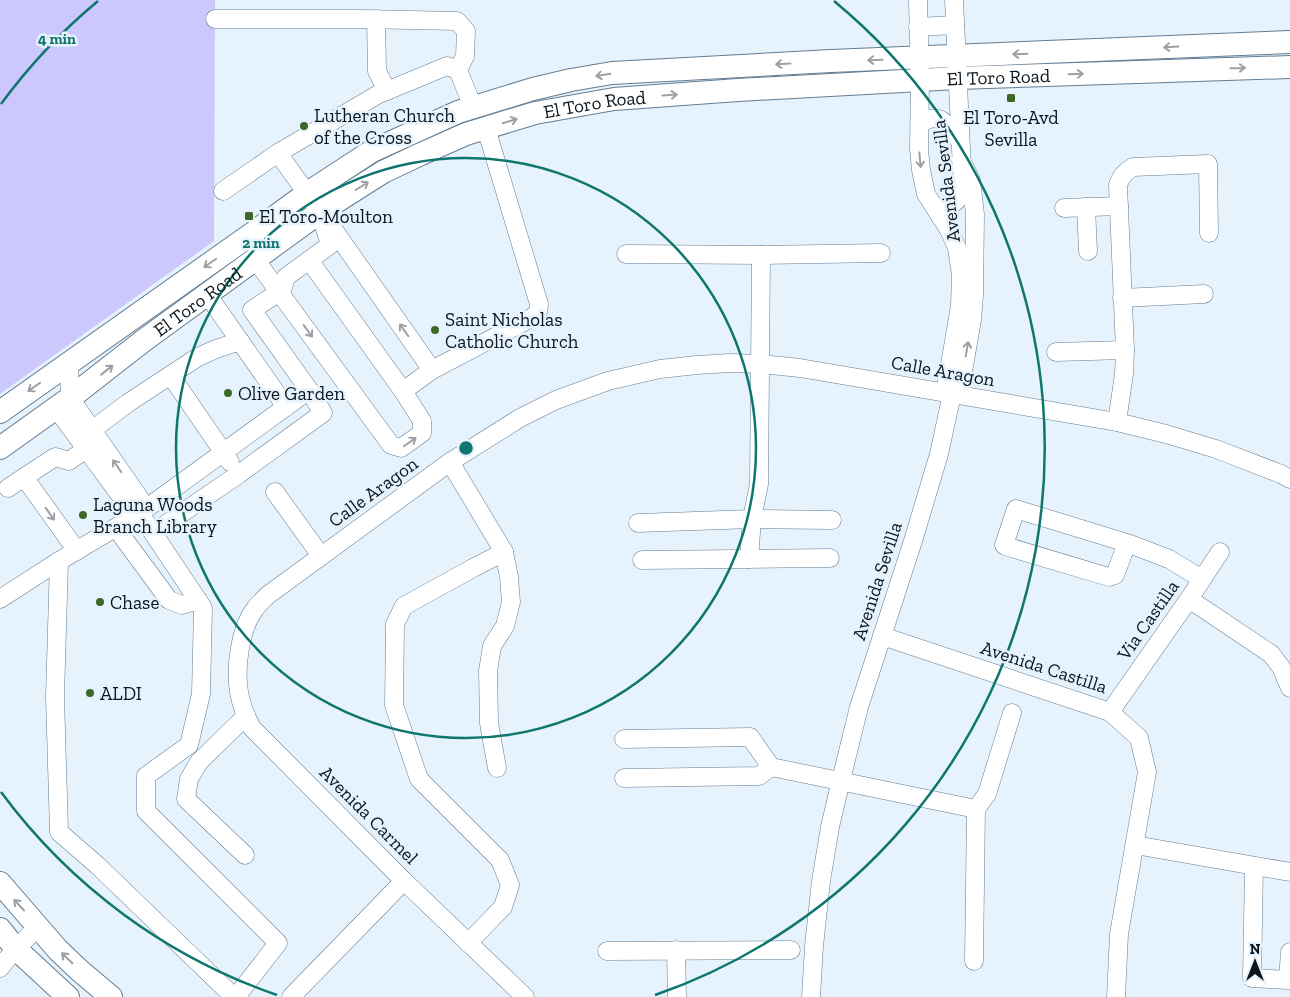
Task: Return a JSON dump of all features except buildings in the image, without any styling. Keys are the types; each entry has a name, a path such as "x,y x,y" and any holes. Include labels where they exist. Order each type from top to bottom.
{"main road":[{"name":"El Toro Road","path":"0,448 320,212 384,172 466,134 535,114 614,99 920,80 957,67 1290,42"},
{"name":"El Toro Road","path":"0,412 253,234 306,194 372,151 458,112 533,88 612,73 919,58 957,67 1290,67"},
{"path":"0,883 58,950 112,997"},
{"path":"0,929 16,949 68,997"}],"street":[{"path":"918,0 919,58"},
{"name":"Avenida Sevilla","path":"811,997 821,881 830,826 859,707 939,454 952,394 961,381 972,320 975,247 974,203 971,180 961,160 954,0"},
{"path":"215,19 457,21 466,31 465,56 458,70"},
{"path":"376,19 377,71 387,91"},
{"path":"918,26 955,25"},
{"name":"Avenida Sevilla","path":"919,58 919,149 921,170 926,194 949,230 957,248 961,275 960,306 947,382 952,394"},
{"path":"222,190 278,153 377,95 447,66 458,70 473,107"},
{"path":"920,124 927,119 935,118 943,121 960,141"},
{"path":"403,391 432,370 533,317 538,312 539,304 486,128"},
{"path":"278,153 432,370"},
{"path":"940,216 962,196 961,160"},
{"path":"1117,422 1124,374 1125,350 1118,185 1120,178 1126,171 1134,167 1208,164 1209,234"},
{"path":"1064,208 1119,206"},
{"path":"1086,207 1088,251"},
{"path":"154,533 323,413 309,390 252,310 282,290 286,277 330,245 320,212"},
{"path":"626,254 761,255 881,253"},
{"path":"749,559 752,519 759,484 761,255"},
{"path":"255,259 391,445 401,448 422,434 422,421 403,391 309,260"},
{"path":"207,294 286,407"},
{"path":"1122,298 1204,294"},
{"path":"92,430 128,403 198,357 240,341"},
{"path":"1056,352 1125,350"},
{"path":"59,561 55,698 59,832 97,865 235,997 278,943 146,811 146,776 189,745 201,694 202,608 138,510 128,506 86,449 63,403 69,363"},
{"name":"Calle Aragon","path":"242,636 253,610 268,595 450,462 520,418 549,403 608,381 660,369 730,363 800,368 1117,422 1216,449 1290,479"},
{"path":"171,376 239,474"},
{"path":"0,599 76,550 116,528 138,510 224,452 309,390"},
{"path":"63,403 92,430 140,499 138,510"},
{"path":"8,488 55,457 69,460 86,449"},
{"path":"450,462 504,552 509,577 511,602 504,626 492,646 488,671 489,723 497,768"},
{"path":"24,477 76,550"},
{"name":"Calle Aragon","path":"275,492 321,556"},
{"path":"1127,543 1115,575 1109,577 1004,545 1016,509 1127,543 1169,559 1202,579"},
{"path":"638,523 752,519 832,520"},
{"path":"116,528 169,600 182,605 198,600"},
{"path":"468,943 503,907 510,885 500,860 419,779 394,705 394,624 404,606 504,552"},
{"name":"Via Castilla","path":"1110,712 1220,552"},
{"path":"642,560 830,558"},
{"path":"1189,599 1271,654 1281,666 1290,688"},
{"name":"Avenida Carmel","path":"242,636 238,672 239,692 246,716 252,728 404,881 525,997"},
{"name":"Avenida Castilla","path":"882,636 1110,712 1139,738 1147,772 1136,845 1119,934 1116,997"},
{"path":"974,961 976,809 987,794 1012,712"},
{"path":"245,855 186,799 189,779 199,762 246,716"},
{"path":"624,739 750,737 771,766 976,809"},
{"path":"624,778 759,776 771,766"},
{"path":"1136,845 1290,872"},
{"path":"1254,866 1252,978 1288,980 1290,952"},
{"path":"291,997 404,881"},
{"path":"0,968 38,926"},
{"path":"676,950 677,997"},
{"path":"607,951 791,950"}],"shaded area":[{"path":"0,0 215,0 214,241 0,394"}],"place":[{"name":"El Toro-Avd Sevilla","path":"1011,98"},
{"name":"Lutheran Church of the Cross","path":"304,126"},
{"name":"El Toro-Moulton","path":"249,216"},
{"name":"Saint Nicholas Catholic Church","path":"435,330"},
{"name":"Olive Garden","path":"228,393"},
{"name":"Laguna Woods Branch Library","path":"83,515"},
{"name":"Chase","path":"100,602"},
{"name":"ALDI","path":"90,693"}]}
